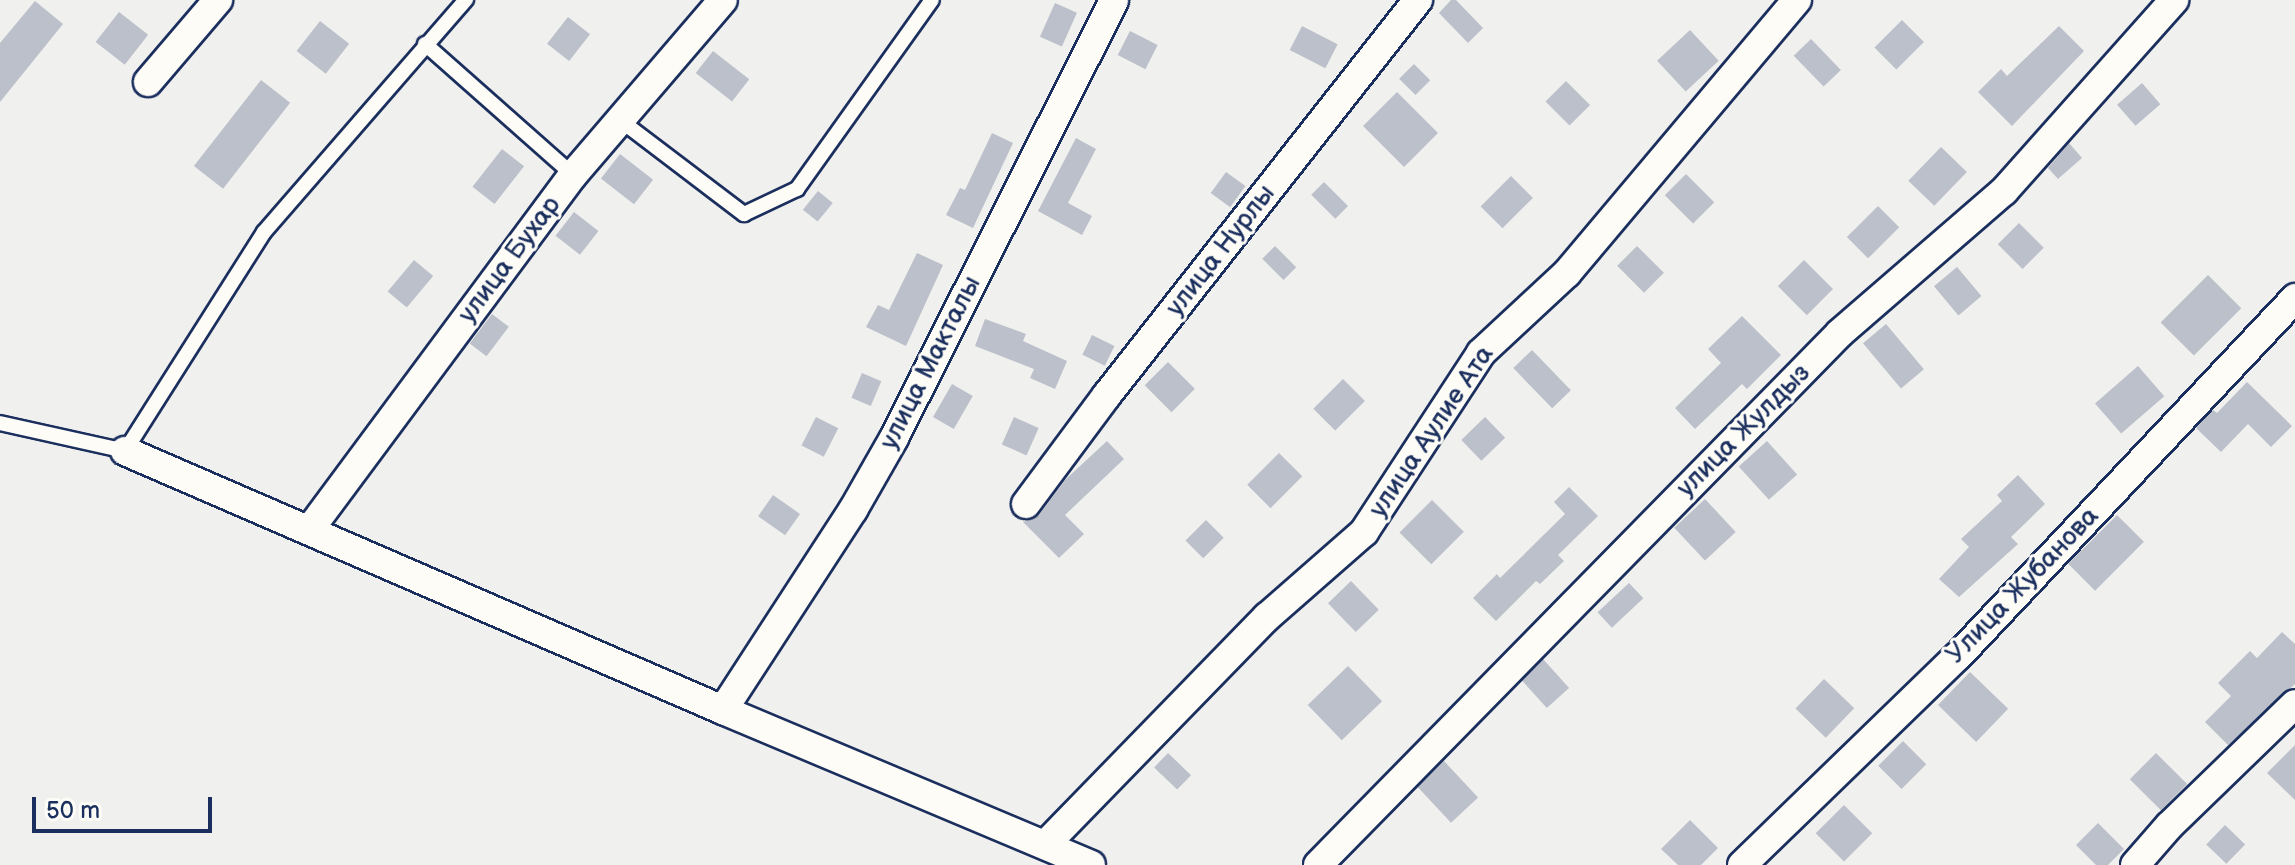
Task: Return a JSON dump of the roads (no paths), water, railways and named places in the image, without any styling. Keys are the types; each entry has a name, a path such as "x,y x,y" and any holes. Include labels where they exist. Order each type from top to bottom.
{"street":[{"path":"148,82 218,0"},
{"name":"улица Бухар","path":"310,529 573,175 723,0"},
{"name":"улица Макталы","path":"723,710 853,510 894,438 1114,0"},
{"name":"улица Нурлы","path":"1026,504 1107,395 1418,0"},
{"name":"улица Аулие Ата","path":"1046,844 1267,617 1364,532 1481,353 1567,273 1797,0"},
{"name":"улица Жулдыз","path":"1318,865 1840,333 2004,191 2174,0"},
{"name":"Улица Жубанова","path":"1742,865 1958,656 2295,298"},
{"path":"125,451 723,710 1091,865"},
{"path":"2135,865 2169,826 2295,704"}],"lane":[{"path":"0,423 125,451 264,232 466,0"},
{"path":"620,120 744,214 797,189 932,0"},
{"path":"425,44 573,175"}]}
